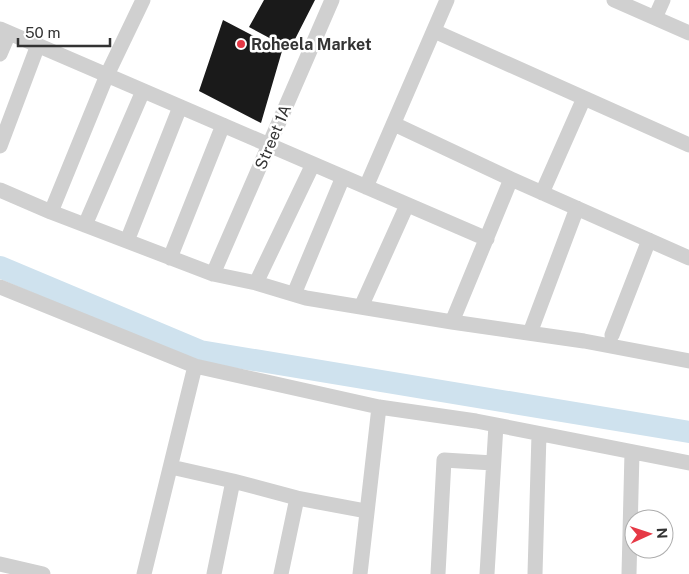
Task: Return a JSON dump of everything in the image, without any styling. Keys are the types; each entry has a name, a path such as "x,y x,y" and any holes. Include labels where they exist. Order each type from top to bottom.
{"street":[{"name":"Street 1A","path":"213,274 332,0"},
{"path":"366,187 447,0"},
{"path":"614,0 689,33"},
{"path":"655,18 663,0"},
{"path":"51,212 136,2"},
{"path":"0,54 5,31 487,239"},
{"path":"434,31 689,145"},
{"path":"0,146 38,45"},
{"path":"85,225 143,91"},
{"path":"542,193 584,98"},
{"path":"127,241 180,107"},
{"path":"394,124 511,179 689,258"},
{"path":"170,258 223,125"},
{"path":"256,283 313,164"},
{"path":"294,294 343,177"},
{"path":"452,322 511,179"},
{"path":"0,190 51,212 213,274 256,283 306,298 584,341 689,360"},
{"path":"361,307 407,205"},
{"path":"530,333 576,208"},
{"path":"612,335 649,240"},
{"path":"0,287 195,366 379,407 476,421 689,463"},
{"path":"144,574 195,366"},
{"path":"360,574 379,407"},
{"path":"487,574 496,425"},
{"path":"536,574 539,434"},
{"path":"629,574 632,452"},
{"path":"438,574 444,460 493,463"},
{"path":"171,467 297,498 366,511"},
{"path":"214,574 233,481"},
{"path":"281,574 297,498"},
{"path":"0,564 42,574"}],"building":[{"path":"264,0 315,0 290,49 249,27"},
{"path":"223,20 282,51 261,123 199,91"}],"waterway":[{"path":"0,267 200,351 689,432"}],"place":[{"name":"Roheela Market","path":"241,44"}]}
